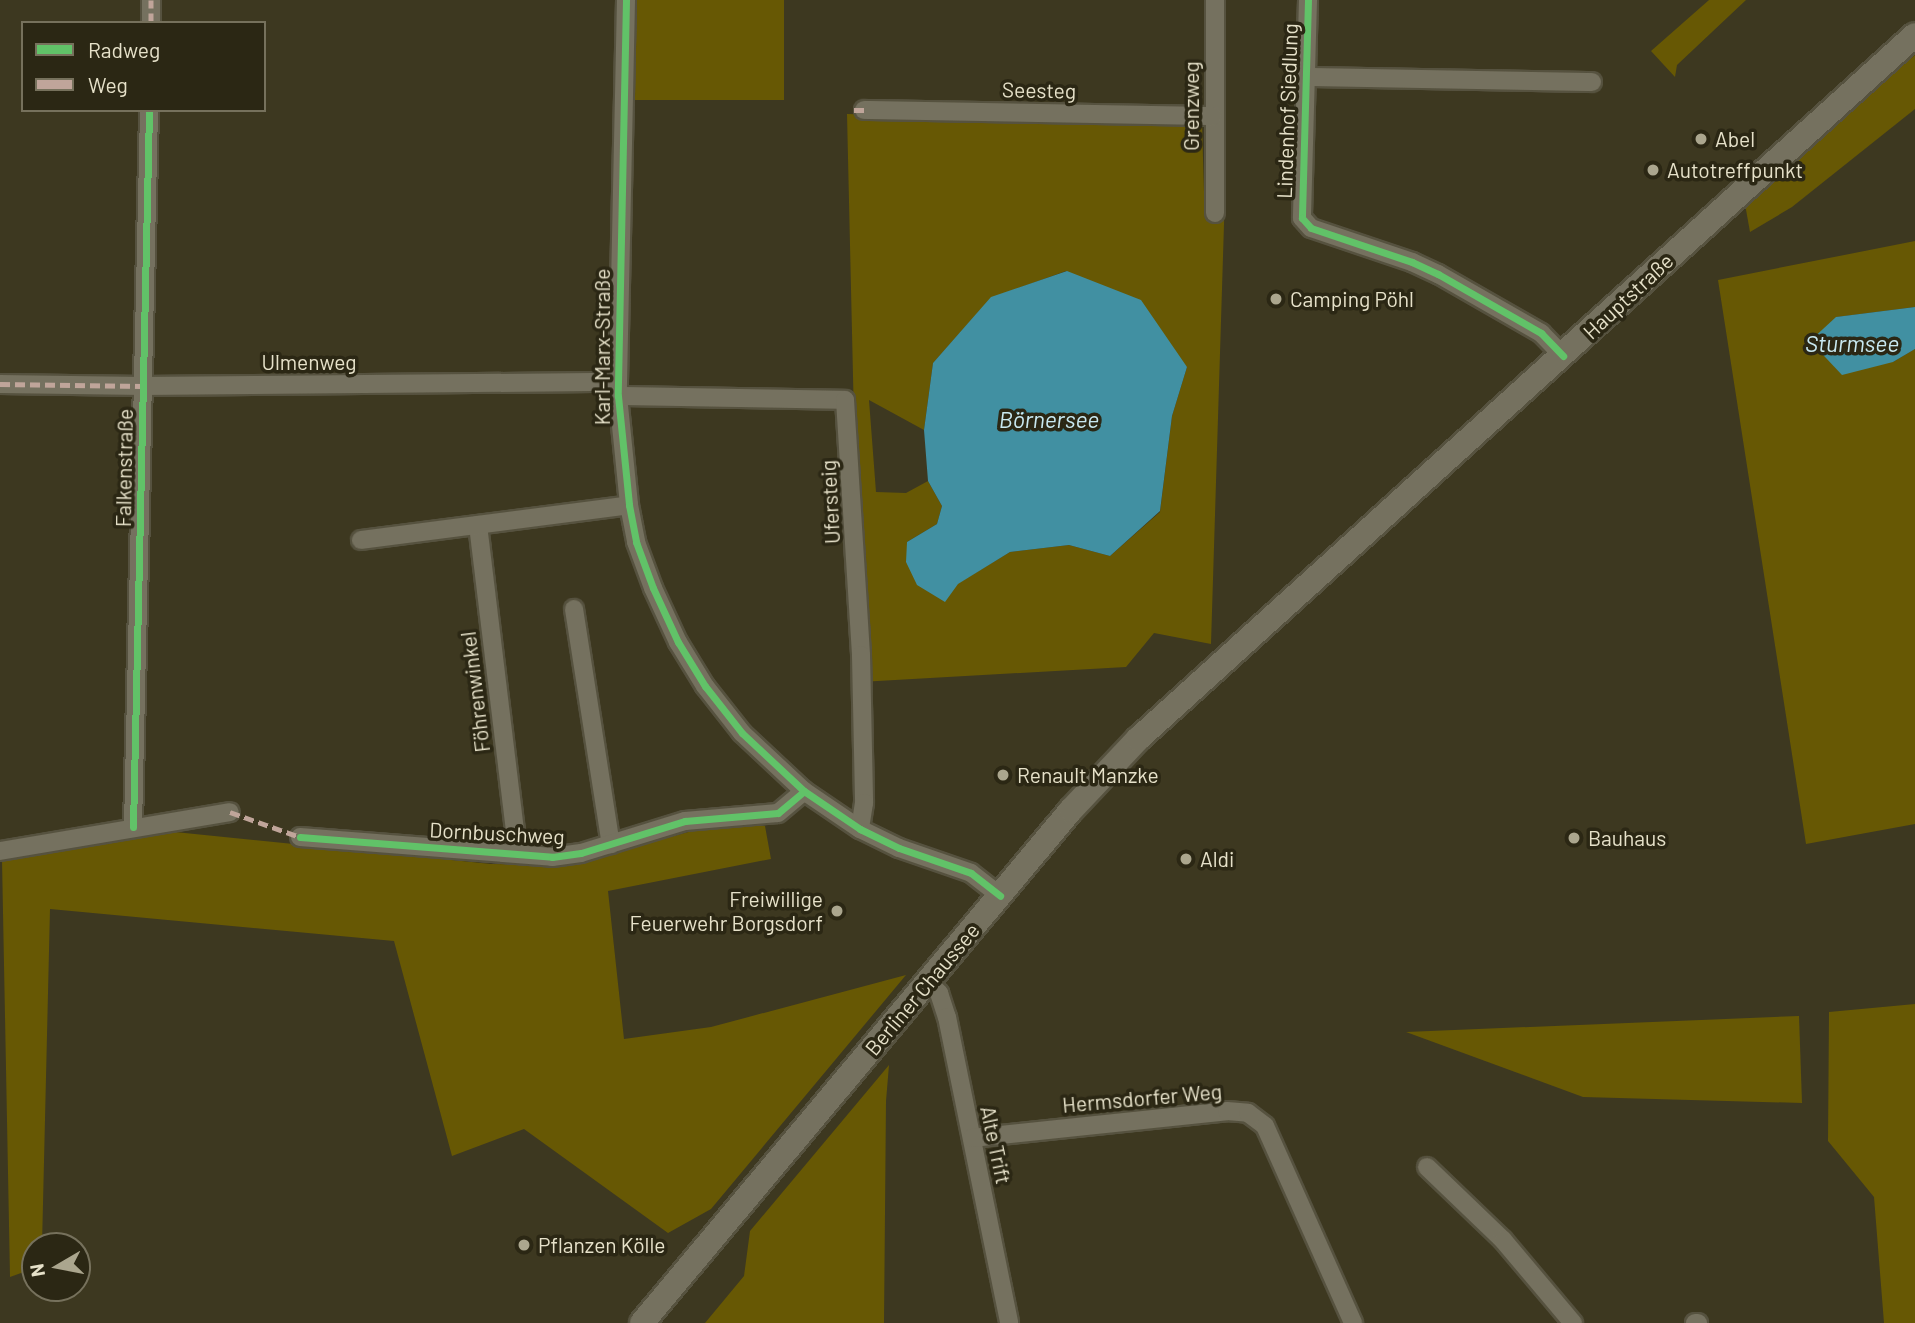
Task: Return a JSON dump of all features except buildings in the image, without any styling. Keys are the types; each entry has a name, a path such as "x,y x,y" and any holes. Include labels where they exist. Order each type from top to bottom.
{"main road":[{"name":"Hauptstraße","path":"1215,668 1915,35"},
{"name":"Berliner Chaussee","path":"642,1323 1070,810 1138,738 1215,668"}],"street":[{"path":"151,0 151,21"},
{"name":"Karl-Marx-Straße","path":"625,0 618,389 629,505 636,542 653,588 678,642 705,687 742,733 804,791 860,829 899,848 971,873 1000,896"},
{"name":"Grenzweg","path":"1215,0 1215,213"},
{"name":"Lindenhof Siedlung","path":"1308,0 1302,218 1311,228 1412,262 1438,274 1541,333 1563,356"},
{"name":"Lindenhof Siedlung","path":"1307,78 1592,82"},
{"name":"Seesteg","path":"864,110 1213,116"},
{"name":"Falkenstraße","path":"133,827 149,112"},
{"name":"Ulmenweg","path":"0,384 618,389"},
{"name":"Ufersteig","path":"618,389 845,400 861,655 864,803 860,829"},
{"path":"361,540 629,505"},
{"name":"Föhrenwinkel","path":"478,524 518,854"},
{"path":"574,609 611,844"},
{"name":"Dornbuschweg","path":"300,837 552,857 611,844 685,821 778,813 804,791"},
{"path":"0,851 230,812"},
{"name":"Alte Trift","path":"928,982 939,993 947,1017 1009,1323"},
{"name":"Hermsdorfer Weg","path":"972,1138 1227,1111 1248,1113 1265,1126 1353,1323"},
{"path":"1427,1167 1503,1240 1573,1323"}],"shaded area":[{"path":"635,0 784,0 784,100 635,100"},
{"path":"1709,0 1746,0 1677,65 1675,77 1651,51"},
{"path":"1915,55 1915,109 1792,207 1750,232 1745,204 1800,151"},
{"path":"847,114 1202,123 1204,192 1225,192 1211,644 1154,633 1126,667 860,682","holes":["1066,271 1187,367 1172,416 1160,512 1110,556 1069,545 1010,552 957,584 907,542 937,524 942,506 928,481 906,493 876,492 869,400 924,430 933,363 991,298"]},
{"path":"1915,241 1915,307 1837,317 1893,362 1915,349 1915,824 1806,844 1718,280"},
{"path":"710,826 765,826 771,859 608,891 624,1039 711,1027 906,975 711,1209 668,1233 524,1129 452,1156 394,941 50,909 42,1232 21,1232 21,1273 10,1277 2,860 175,832 491,864 569,865"},
{"path":"1915,1004 1915,1323 1884,1323 1874,1197 1828,1141 1829,1012"},
{"path":"1799,1016 1802,1103 1583,1097 1406,1032"},
{"path":"889,1065 886,1101 884,1323 705,1323 744,1276 750,1231"}],"water":[{"name":"Börnersee","path":"1067,271 1141,300 1187,367 1172,416 1160,511 1110,556 1069,545 1010,552 958,584 945,602 917,585 906,562 907,542 937,524 942,506 928,481 924,430 933,363 991,297"},
{"name":"Sturmsee","path":"1915,307 1915,349 1893,362 1842,375 1810,341 1836,317"}],"marked path":[{"path":"151,0 151,21"},
{"path":"854,110 864,110"},
{"path":"0,384 143,386"},
{"path":"230,812 300,837"}],"cycle path":[{"path":"626,0 618,396 629,505 636,542 653,588 678,642 705,686 742,733 804,791 860,829 899,848 971,873 1000,896"},
{"path":"1308,0 1302,218 1311,228 1412,262 1438,274 1541,333 1563,356"},
{"path":"133,827 149,112"},
{"path":"300,837 552,857 581,853 685,821 778,813 804,791"}],"place":[{"name":"Abel","path":"1701,139"},
{"name":"Autotreffpunkt","path":"1653,170"},
{"name":"Camping Pöhl","path":"1276,299"},
{"name":"Renault Manzke","path":"1003,775"},
{"name":"Bauhaus","path":"1574,838"},
{"name":"Aldi","path":"1186,859"},
{"name":"Freiwillige Feuerwehr Borgsdorf","path":"837,911"},
{"name":"Pflanzen Kölle","path":"524,1245"}]}
